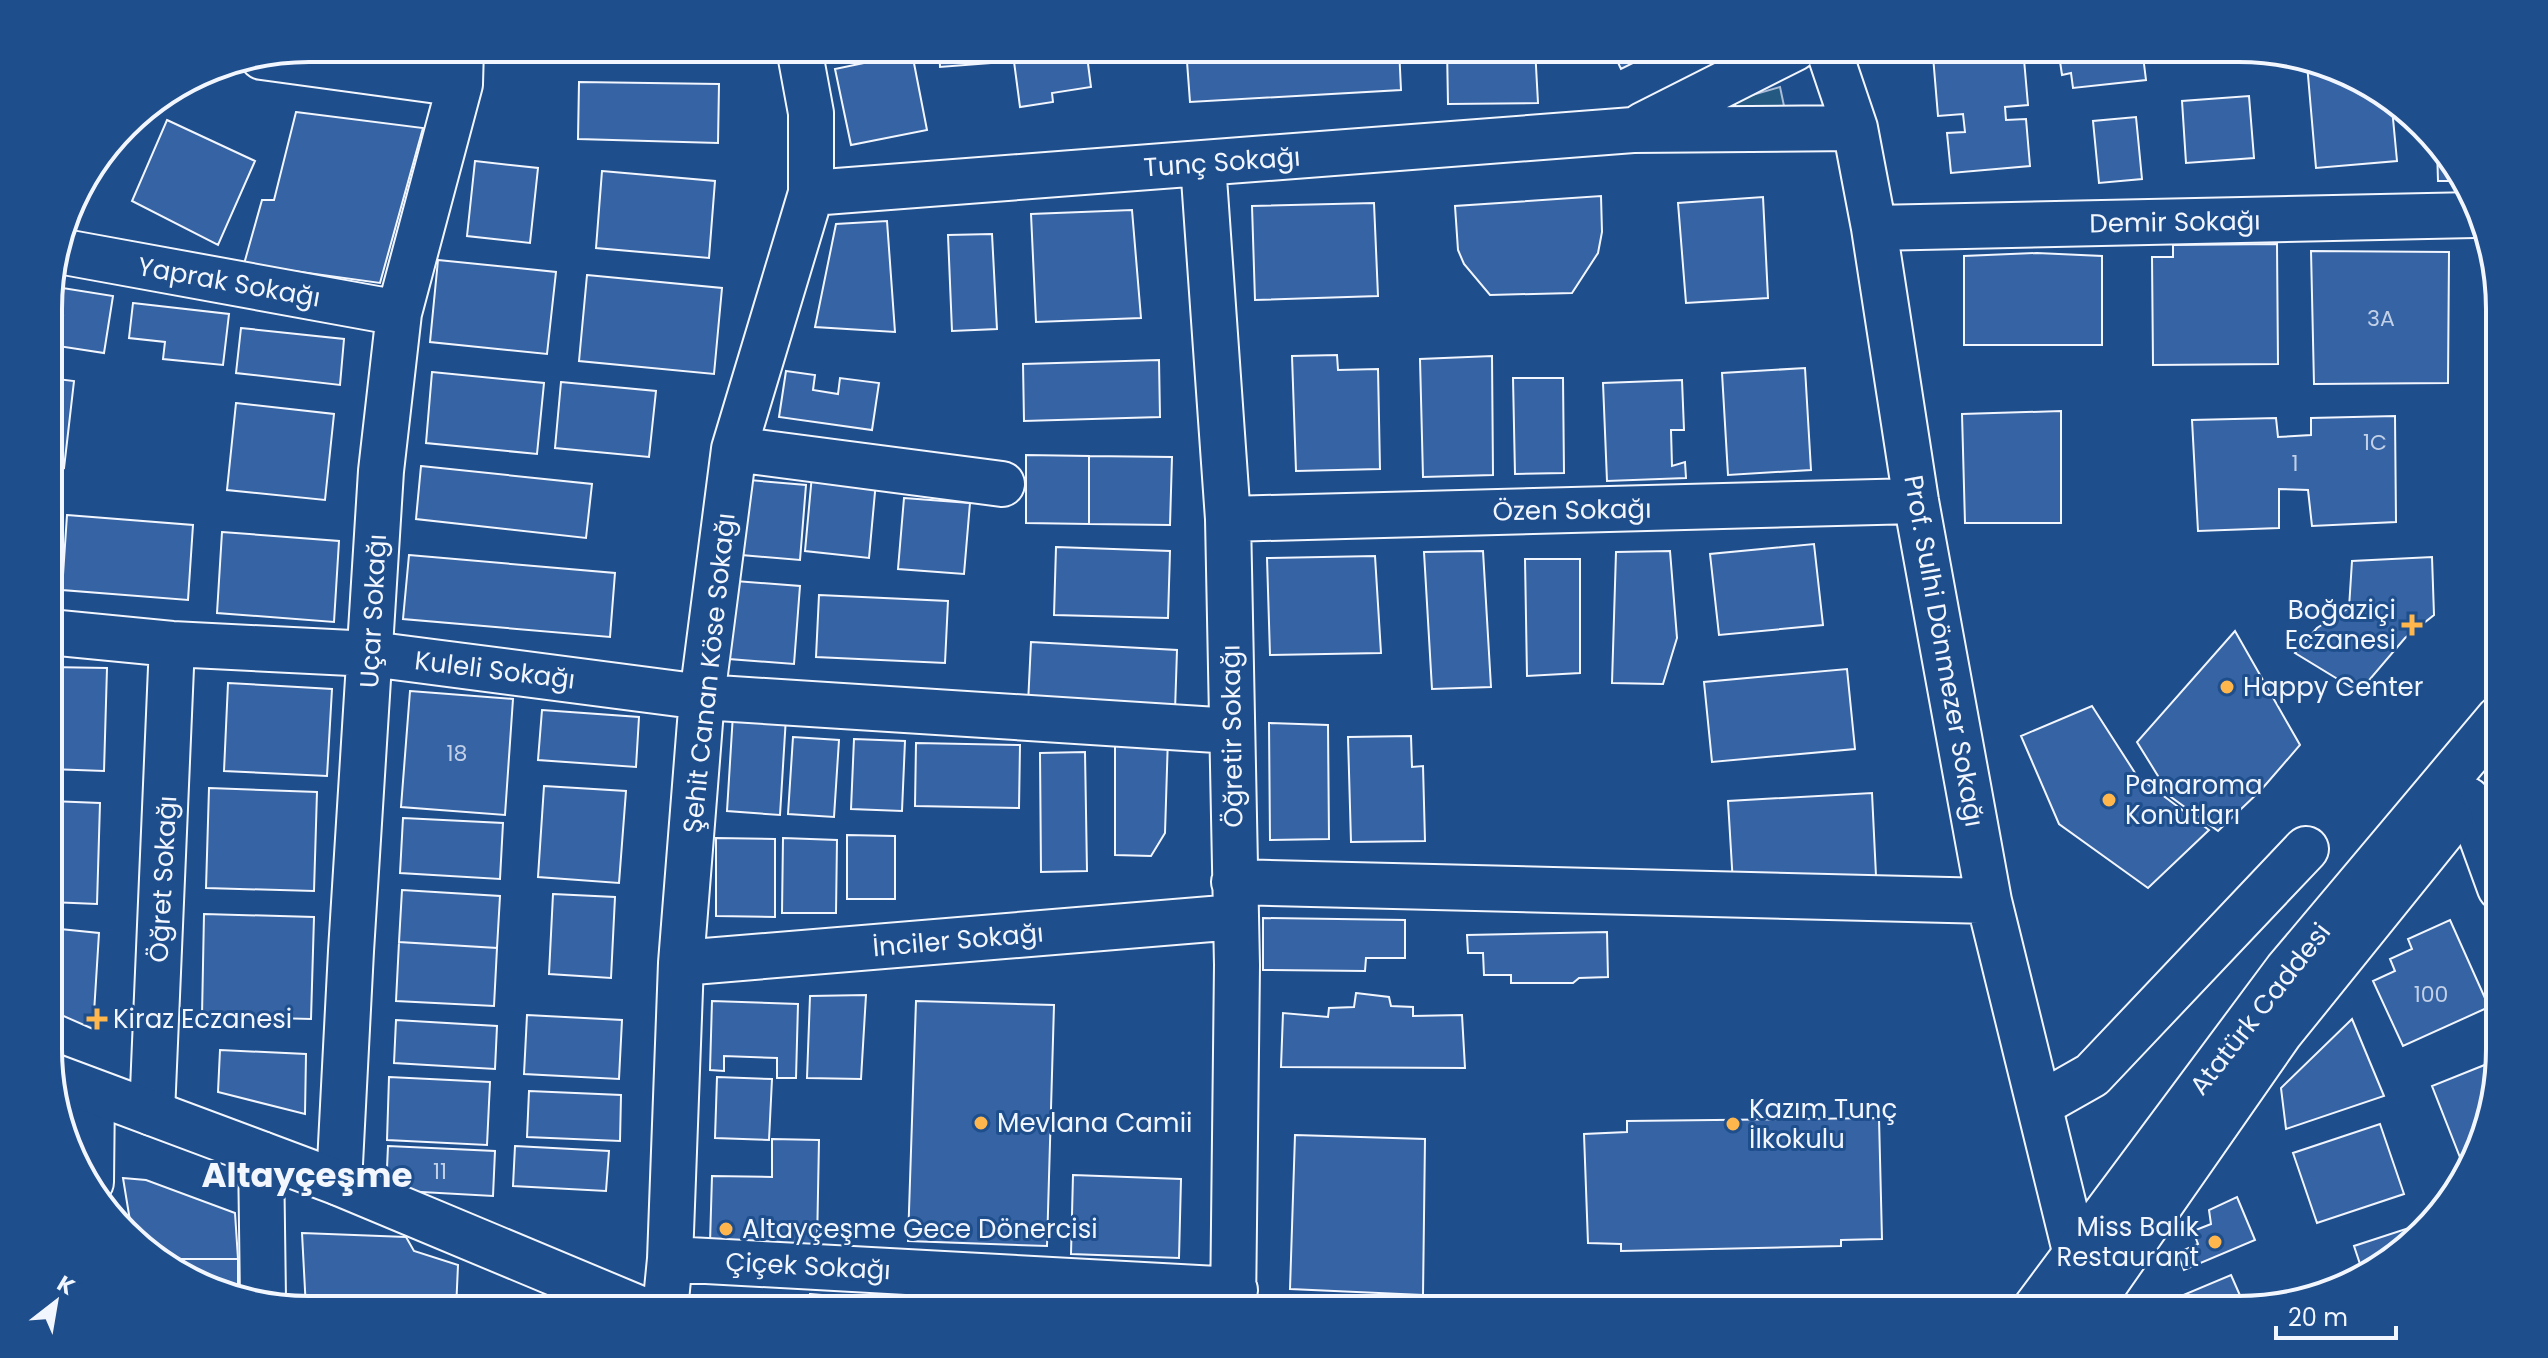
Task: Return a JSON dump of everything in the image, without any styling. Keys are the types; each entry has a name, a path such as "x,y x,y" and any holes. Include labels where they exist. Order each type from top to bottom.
{"street":[{"path":"373,62 461,66"},
{"name":"Şehit Canan Köse Sokağı","path":"666,1296 681,963 702,697 734,449 811,193 811,113 802,62"},
{"name":"Tunç Sokağı","path":"1633,130 1767,62"},
{"name":"Prof. Sulhi Dönmezer Sokağı","path":"1833,62 1855,128 1874,228 1916,501 1989,901 2075,1251"},
{"name":"Uçar Sokağı","path":"339,1183 381,471 399,313 461,66"},
{"name":"Tunç Sokağı","path":"811,193 1633,130 1855,128"},
{"name":"Öğretir Sokağı","path":"1203,164 1228,519 1237,965 1234,1296"},
{"name":"Demir Sokağı","path":"1874,228 2467,215"},
{"name":"Yaprak Sokağı","path":"69,253 399,313"},
{"path":"734,449 1002,484"},
{"name":"Özen Sokağı","path":"1228,519 1916,501"},
{"name":"Kuleli Sokağı","path":"63,633 172,644 371,654 702,697 1232,731"},
{"name":"Öğret Sokağı","path":"152,1113 172,644"},
{"name":"Atatürk Caddesi","path":"2044,1295 2287,970 2486,733"},
{"name":"Atatürk Caddesi","path":"2097,1295 2280,1033 2486,779"},
{"path":"2468,800 2486,850"},
{"path":"2039,1105 2092,1075 2306,849"},
{"name":"İnciler Sokağı","path":"681,963 1235,899 1989,901"},
{"path":"64,1081 339,1183 609,1296"},
{"path":"91,1165 92,1092"},
{"path":"261,1154 263,1291"},
{"name":"Çiçek Sokağı","path":"670,1259 1173,1296"}],"shaded area":[{"path":"1780,87 1787,120 1707,108"}],"building":[{"path":"869,62 914,62 927,130 851,145 835,69"},
{"path":"940,62 1003,62 940,67"},
{"path":"1014,62 1088,62 1091,87 1052,93 1053,102 1020,107"},
{"path":"1187,62 1400,62 1401,90 1190,102"},
{"path":"1447,62 1536,62 1538,103 1448,104"},
{"path":"1618,62 1635,62 1621,69"},
{"path":"1934,62 2024,62 2028,105 2005,107 2006,120 2026,119 2030,166 1951,173 1947,133 1965,132 1963,114 1938,116"},
{"path":"2060,62 2144,62 2146,80 2073,88 2071,73 2062,75"},
{"path":"2308,72 2348,87 2393,116 2397,161 2316,168"},
{"path":"579,82 719,84 718,143 578,139"},
{"path":"2249,96 2254,158 2186,163 2182,101"},
{"path":"296,112 423,128 380,283 244,264 262,200 274,200"},
{"path":"2136,117 2142,179 2099,183 2093,121"},
{"path":"167,120 255,161 218,245 132,201"},
{"path":"475,161 538,168 530,243 467,236"},
{"path":"2437,163 2450,181 2438,181"},
{"path":"602,171 715,181 709,258 596,248"},
{"path":"1601,196 1602,232 1598,253 1572,293 1490,295 1464,264 1458,250 1455,206"},
{"path":"1763,197 1768,298 1686,303 1678,203"},
{"path":"1374,203 1378,296 1255,300 1252,206"},
{"path":"1132,210 1141,318 1036,322 1031,214"},
{"path":"887,221 895,332 815,327 836,224"},
{"path":"992,234 997,329 952,331 948,235"},
{"path":"2277,244 2278,364 2153,365 2152,257 2173,257 2173,245"},
{"path":"2311,251 2449,252 2448,383 2314,384"},
{"path":"2037,253 2102,256 2102,345 1964,345 1964,256"},
{"path":"438,260 556,272 547,354 430,342"},
{"path":"587,275 722,288 714,374 579,361"},
{"path":"63,288 113,296 104,353 63,347"},
{"path":"133,303 229,314 223,365 163,359 165,342 129,338"},
{"path":"241,328 344,339 340,385 236,373"},
{"path":"1337,355 1338,370 1378,369 1380,469 1296,471 1292,356"},
{"path":"1492,356 1493,475 1423,477 1420,359"},
{"path":"1159,360 1160,417 1024,421 1023,364"},
{"path":"1805,368 1811,470 1728,475 1722,373"},
{"path":"786,371 815,375 813,390 838,394 840,378 879,383 872,430 779,417"},
{"path":"432,372 544,383 537,454 426,443"},
{"path":"1513,378 1563,378 1564,473 1515,474"},
{"path":"63,380 74,381 63,468"},
{"path":"1682,380 1684,430 1671,430 1672,466 1685,462 1686,478 1607,481 1603,383"},
{"path":"561,382 656,391 649,457 555,448"},
{"path":"236,403 334,414 325,500 227,490"},
{"path":"2061,411 2061,523 1965,523 1962,414"},
{"path":"2395,416 2396,522 2312,526 2308,490 2279,489 2279,528 2198,531 2192,420 2276,418 2278,437 2311,435 2311,418"},
{"path":"1026,455 1089,456 1089,524 1026,523"},
{"path":"1089,456 1172,457 1170,525 1089,524"},
{"path":"421,466 592,484 586,538 416,519"},
{"path":"812,475 876,481 869,558 805,551"},
{"path":"737,479 806,485 800,560 730,554"},
{"path":"904,498 970,503 964,574 898,569"},
{"path":"67,515 193,525 188,600 63,590"},
{"path":"222,532 339,541 334,622 217,613"},
{"path":"1814,544 1823,625 1719,635 1710,554"},
{"path":"1056,547 1170,551 1168,618 1054,615"},
{"path":"1483,551 1491,687 1432,689 1424,552"},
{"path":"1670,551 1677,638 1663,684 1612,683 1616,552"},
{"path":"409,555 615,573 610,637 403,619"},
{"path":"1375,556 1381,653 1270,655 1267,558"},
{"path":"2432,557 2434,615 2405,638 2359,692 2295,653 2317,628 2349,608 2352,561"},
{"path":"1525,559 1580,559 1580,673 1527,676"},
{"path":"735,581 800,586 794,664 729,659"},
{"path":"819,595 948,601 945,663 816,657"},
{"name":"Happy Center","path":"2235,631 2300,745 2261,790 2218,831 2171,797 2137,742"},
{"path":"1031,642 1177,650 1175,711 1028,704"},
{"path":"63,667 107,668 104,771 62,769"},
{"path":"1847,669 1855,749 1712,762 1704,682"},
{"path":"228,683 332,689 327,776 224,771"},
{"path":"410,691 513,699 505,815 401,807"},
{"name":"Panaroma Konutları","path":"2092,706 2137,776 2209,830 2148,888 2059,824 2021,736"},
{"path":"542,710 639,717 636,767 538,760"},
{"path":"733,714 786,717 780,815 727,811"},
{"path":"1269,723 1328,725 1329,839 1270,840"},
{"path":"1411,736 1412,767 1423,766 1425,841 1351,842 1348,737"},
{"path":"793,737 839,740 834,817 788,814"},
{"path":"1168,737 1165,833 1151,856 1115,855 1115,739"},
{"path":"854,739 905,741 902,811 851,809"},
{"path":"916,743 1020,745 1019,808 915,806"},
{"path":"1085,752 1087,871 1041,872 1040,753"},
{"path":"544,786 626,791 619,883 538,877"},
{"path":"209,788 317,792 314,891 206,888"},
{"path":"1872,793 1876,876 1733,884 1728,801"},
{"path":"62,801 100,803 97,904 62,903"},
{"path":"403,818 503,823 500,879 400,873"},
{"path":"847,835 895,836 895,899 847,899"},
{"path":"716,838 775,839 775,917 716,916"},
{"path":"783,838 837,840 836,913 782,913"},
{"path":"402,890 500,896 497,948 399,942"},
{"path":"553,894 615,897 611,978 549,974"},
{"path":"204,914 314,917 311,1019 202,1016"},
{"path":"1263,918 1405,920 1405,958 1366,958 1365,971 1263,970"},
{"path":"2450,920 2486,1000 2486,1008 2403,1046 2373,981 2395,971 2390,959 2412,949 2408,939"},
{"path":"62,929 99,933 93,1029 62,1015"},
{"path":"1607,932 1608,977 1579,978 1573,983 1511,983 1511,975 1484,975 1483,953 1468,953 1467,935"},
{"path":"399,942 497,948 494,1006 396,1001"},
{"path":"1356,993 1389,997 1391,1006 1413,1007 1413,1016 1462,1015 1465,1068 1281,1067 1283,1013 1328,1017 1329,1008 1354,1007"},
{"path":"866,995 861,1079 807,1078 810,996"},
{"path":"712,1001 798,1004 796,1078 777,1078 777,1058 724,1056 724,1071 710,1070"},
{"name":"Mevlana Camii","path":"916,1001 1054,1005 1047,1246 908,1241"},
{"path":"527,1015 622,1020 619,1079 524,1074"},
{"path":"2352,1019 2384,1096 2286,1129 2281,1088"},
{"path":"396,1020 497,1026 495,1069 394,1063"},
{"path":"220,1050 306,1054 305,1114 218,1092"},
{"path":"2485,1065 2473,1129 2461,1159 2432,1086"},
{"path":"389,1077 490,1082 487,1145 387,1140"},
{"path":"717,1077 772,1079 769,1140 715,1138"},
{"path":"529,1091 621,1095 620,1141 527,1137"},
{"path":"1879,1118 1882,1239 1841,1240 1841,1246 1621,1251 1621,1244 1588,1243 1584,1134 1627,1132 1627,1121"},
{"path":"2380,1124 2404,1194 2317,1223 2293,1153"},
{"path":"1295,1135 1425,1139 1423,1295 1290,1289"},
{"path":"772,1139 819,1140 817,1245 710,1243 712,1176 772,1177"},
{"path":"388,1146 495,1151 493,1196 386,1190"},
{"path":"515,1146 609,1151 606,1191 513,1186"},
{"path":"1073,1175 1181,1179 1179,1258 1071,1254"},
{"path":"123,1178 146,1180 235,1213 238,1259 180,1259 146,1235 130,1219"},
{"path":"2237,1197 2255,1240 2184,1270 2177,1253 2198,1244 2193,1231 2211,1224 2209,1210"},
{"path":"2409,1228 2360,1264 2354,1246"},
{"path":"302,1233 406,1237 414,1251 458,1265 457,1296 305,1296"},
{"path":"180,1259 238,1259 238,1286 200,1271"},
{"path":"2231,1275 2240,1295 2183,1295"}],"place":[{"name":"Boğaziçi Eczanesi","path":"2412,625"},
{"name":"Happy Center","path":"2227,687"},
{"name":"Panaroma Konutları","path":"2109,800"},
{"name":"Kiraz Eczanesi","path":"97,1019"},
{"name":"Mevlana Camii","path":"981,1123"},
{"name":"Kazım Tunç İlkokulu","path":"1733,1124"},
{"name":"Altayçeşme Gece Dönercisi","path":"726,1229"},
{"name":"Miss Balık Restaurant","path":"2215,1242"}],"district":[{"name":"Altayçeşme","path":"307,1175"}]}
